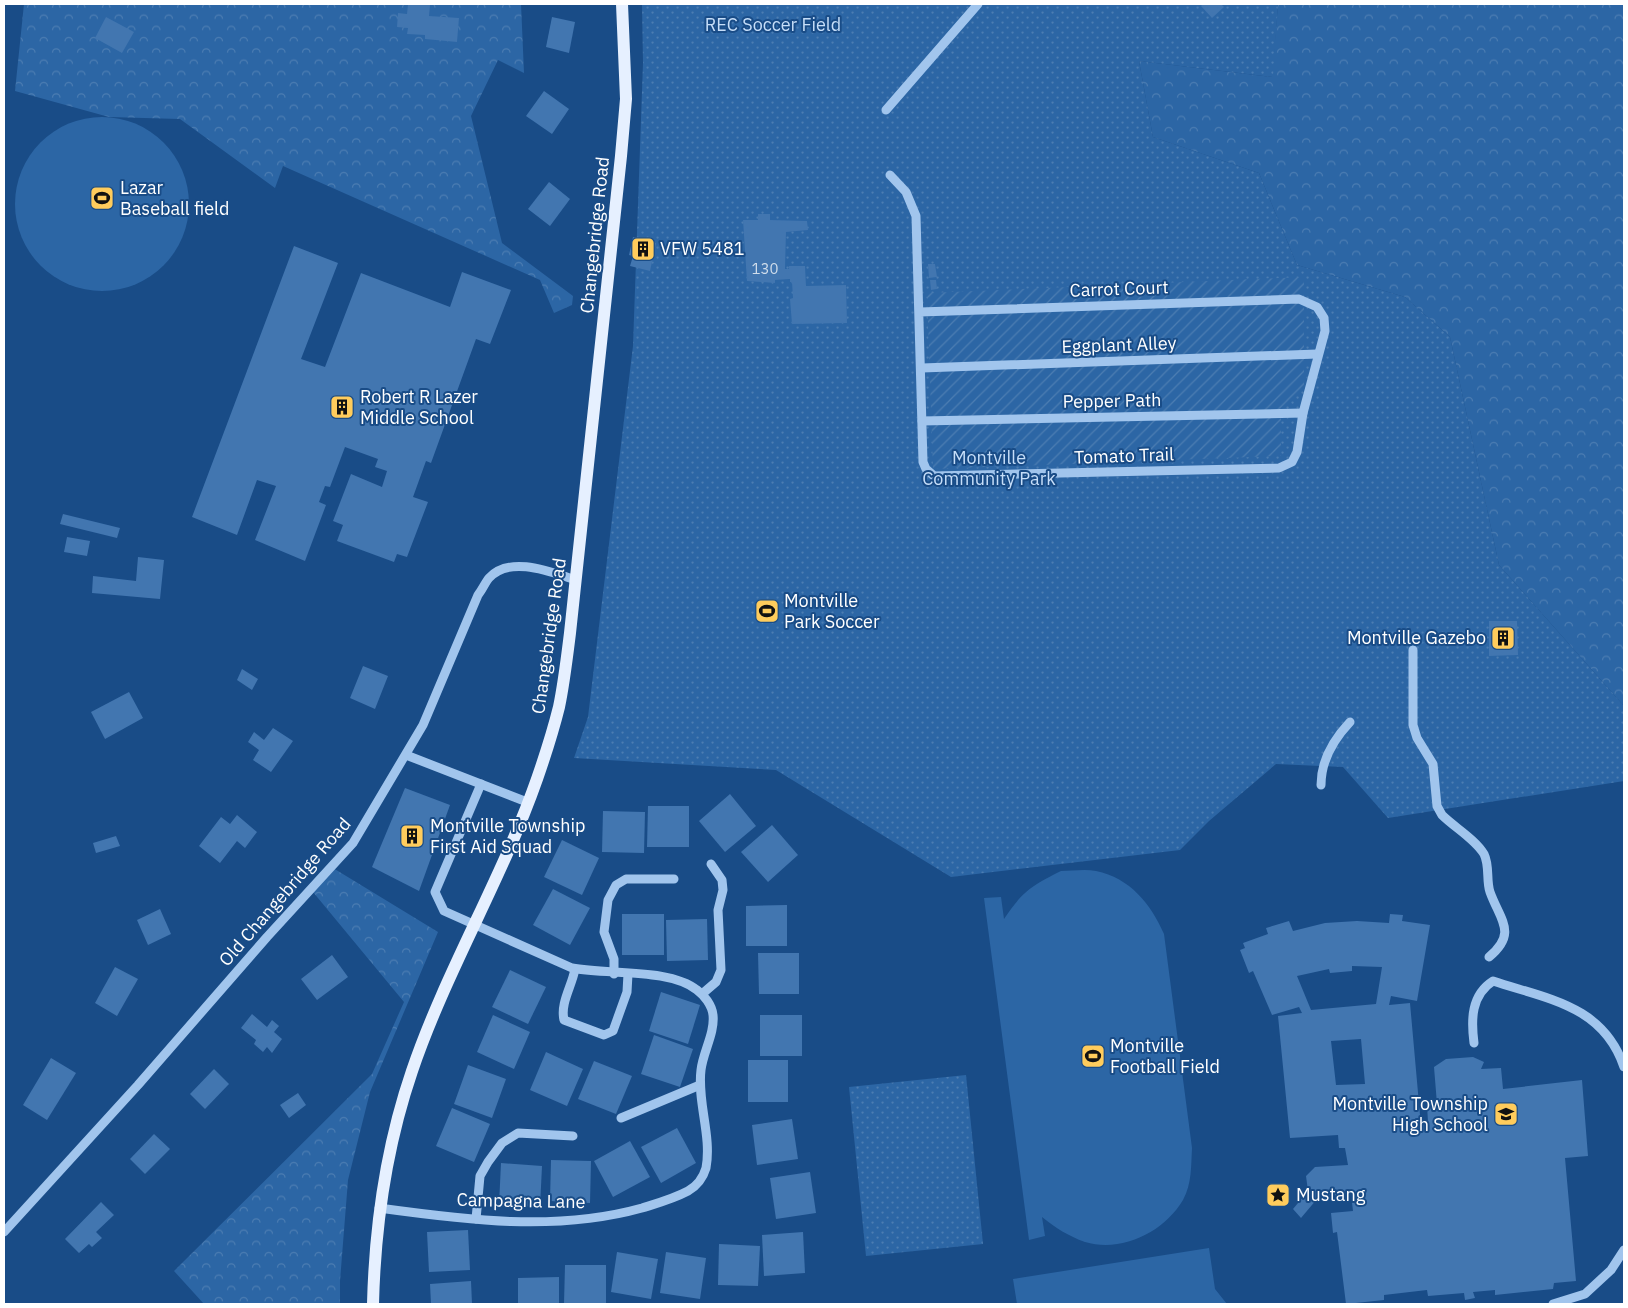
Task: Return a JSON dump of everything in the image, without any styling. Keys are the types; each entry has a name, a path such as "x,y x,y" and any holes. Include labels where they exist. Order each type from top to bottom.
{"main road":[{"name":"Changebridge Road","path":"373,1304 374,1254 379,1208 388,1156 412,1071 425,1034 536,781 559,707 576,580 626,100 622,4"}],"street":[{"path":"886,110 978,4"},
{"path":"890,175 906,192 914,206 917,227 922,421"},
{"name":"Carrot Court","path":"920,312 1299,300 1317,307 1326,325 1317,354"},
{"path":"1303,413 1317,354"},
{"name":"Eggplant Alley","path":"922,368 1317,354"},
{"name":"Pepper Path","path":"922,421 1303,413"},
{"name":"Tomato Trail","path":"922,421 923,462 928,472 938,478 1279,468 1292,462 1297,452 1303,413"},
{"name":"Old Changebridge Road","path":"4,1232 138,1085 267,937 353,843 406,755 440,690 478,595 489,578 506,569 525,568 548,571 576,580"},
{"path":"1413,650 1408,706 1417,738 1433,764 1437,806 1442,815 1484,855 1489,891 1501,915 1506,935 1504,941 1489,957"},
{"path":"1321,785 1321,772 1328,755 1340,732 1350,722"},
{"path":"406,755 527,802"},
{"path":"481,784 435,892 444,911 474,926 575,969 672,978 690,985 702,994 716,982 721,970 718,910 723,890 722,880 711,864"},
{"path":"614,974 614,959 604,932 608,900 616,885 626,879 674,878"},
{"path":"575,969 573,982 561,1010 564,1020 604,1035 614,1031 627,992 628,974"},
{"path":"1474,1043 1472,1022 1476,1001 1483,988 1493,981 1560,1001 1586,1015 1607,1037 1624,1068"},
{"name":"Campagna Lane","path":"379,1208 510,1221 595,1218 662,1202 689,1190 703,1176 706,1167 706,1138 700,1085 702,1062 713,1015 711,1006 702,994"},
{"path":"621,1118 700,1085"},
{"path":"476,1219 480,1176 502,1143 518,1133 573,1136"},
{"path":"1553,1304 1585,1294 1611,1270 1624,1250"}],"green space":[{"path":"24,4 521,4 524,73 498,60 471,116 502,243 573,296 572,305 554,313 540,280 283,166 275,188 180,119 109,117 15,91"},
{"name":"Montville Community Park","path":"642,4 1278,4 1273,77 1139,61 1153,137 1259,173 1297,265 1405,297 1450,337 1499,565 1624,706 1624,781 1388,818 1343,767 1276,764 1209,821 1180,850 951,877 776,770 574,758 588,717 633,346 643,63"},
{"path":"1278,4 1624,4 1624,706 1499,565 1450,337 1405,297 1297,265 1259,173 1153,137 1139,61 1272,77"},
{"name":"Lazar Baseball field","path":"93,117 111,117 143,127 164,142 179,163 189,195 189,213 179,245 164,266 143,281 127,287 111,291 93,291 61,281 40,266 25,245 19,229 15,213 15,195 25,163 40,142 61,127 77,121"},
{"path":"1304,277 1304,388 1281,408 1281,456 933,469 927,293"},
{"path":"333,868 438,932 370,1092 348,1180 340,1304 204,1304 174,1271 372,1074 404,1002 313,892"},
{"path":"1061,871 1096,871 1108,874 1129,886 1153,912 1164,934 1192,1148 1190,1181 1183,1200 1165,1222 1141,1237 1113,1245 1099,1245 1079,1240 1052,1225 1042,1217 1045,1236 1029,1240 984,898 1001,897 1004,919 1022,895"},
{"path":"966,1075 983,1244 866,1256 849,1087"},
{"path":"1209,1248 1215,1289 1227,1304 1017,1304 1013,1279"}],"building":[{"path":"408,4 430,5 429,16 459,18 457,42 425,39 425,35 407,34 408,28 397,27 398,13 407,14"},
{"path":"1203,4 1221,4 1224,7 1212,18 1201,6"},
{"path":"106,17 134,32 122,53 95,38"},
{"path":"552,17 575,22 569,53 546,47"},
{"path":"544,91 569,109 552,134 526,116"},
{"path":"549,182 570,199 550,226 528,209"},
{"path":"758,214 770,214 770,220 807,221 808,230 786,232 785,269 789,269 789,266 805,266 806,286 846,285 847,323 792,324 790,299 793,298 792,282 790,282 790,279 775,280 775,283 747,281 743,220 758,220"},
{"name":"VFW 5481","path":"633,237 656,243 650,271 630,266 633,256 629,255"},
{"name":"Robert R Lazer Middle School","path":"294,246 338,263 301,359 325,367 361,273 450,307 462,272 511,290 490,344 476,339 431,463 426,461 413,497 428,502 407,557 397,554 394,562 337,541 343,525 333,521 351,474 382,487 387,471 375,467 378,459 345,447 330,487 325,486 319,502 326,505 305,561 255,540 276,486 257,480 237,535 192,517"},
{"path":"928,264 935,264 937,277 929,278"},
{"path":"930,280 936,280 937,289 931,290"},
{"path":"63,514 120,528 117,538 60,524"},
{"path":"67,537 90,541 87,556 64,552"},
{"path":"138,557 164,560 160,599 92,593 93,576 136,581"},
{"name":"Montville Gazebo","path":"1489,621 1517,621 1518,655 1489,656"},
{"path":"363,666 388,676 375,709 350,698"},
{"path":"242,669 258,679 252,690 237,680"},
{"path":"129,692 143,718 105,739 91,712"},
{"path":"273,728 293,741 271,772 253,760 259,750 248,742 254,732 264,740"},
{"name":"Montville Township First Aid Squad","path":"405,788 450,805 419,891 372,867"},
{"path":"730,794 756,826 725,852 699,821"},
{"path":"648,806 689,806 689,847 647,847"},
{"path":"603,811 645,812 644,853 602,852"},
{"path":"237,815 257,832 245,848 237,841 220,863 199,846 221,817 230,824"},
{"path":"772,825 798,855 768,882 741,852"},
{"path":"116,836 120,846 96,853 93,843"},
{"path":"562,840 599,858 582,895 544,877"},
{"path":"553,889 590,908 570,945 533,925"},
{"path":"787,905 787,946 746,946 746,906"},
{"path":"160,909 171,934 148,945 137,920"},
{"path":"622,914 664,914 664,955 622,955"},
{"name":"Montville Township High School","path":"1390,914 1403,915 1402,921 1430,925 1417,1001 1391,996 1389,1005 1410,1003 1421,1126 1428,1122 1427,1105 1437,1104 1434,1067 1446,1059 1473,1057 1484,1062 1481,1069 1501,1068 1503,1089 1582,1080 1588,1156 1565,1158 1576,1281 1554,1283 1553,1289 1495,1295 1495,1290 1473,1292 1475,1298 1465,1300 1464,1293 1428,1296 1427,1290 1384,1295 1384,1300 1346,1304 1337,1232 1333,1233 1331,1213 1353,1211 1351,1194 1317,1199 1301,1218 1293,1209 1308,1191 1306,1176 1315,1167 1348,1165 1345,1148 1339,1148 1338,1135 1290,1138 1278,1016 1302,1013 1299,1007 1272,1015 1253,971 1249,973 1240,950 1245,948 1243,943 1268,934 1266,928 1289,921 1293,931 1325,923 1357,921 1389,923","holes":["1352,966 1382,967 1376,1004 1311,1010 1297,976 1329,969 1330,973 1352,971","1361,1039 1365,1084 1336,1085 1331,1041"]},
{"path":"707,919 708,960 667,961 666,920"},
{"path":"758,953 799,953 799,994 759,994"},
{"path":"332,955 348,977 317,1000 301,979"},
{"path":"115,967 138,979 117,1016 95,1003"},
{"path":"510,970 546,987 528,1024 492,1007"},
{"path":"661,992 700,1005 688,1044 649,1031"},
{"path":"252,1014 267,1027 272,1020 279,1026 274,1032 282,1039 272,1053 267,1047 263,1052 254,1044 256,1040 241,1028"},
{"path":"493,1015 530,1032 514,1069 477,1052"},
{"path":"760,1015 802,1015 802,1056 760,1056"},
{"path":"654,1035 693,1049 680,1087 641,1074"},
{"path":"546,1052 583,1069 567,1106 530,1090"},
{"path":"51,1058 76,1073 47,1120 23,1105"},
{"path":"748,1060 788,1060 788,1102 748,1102"},
{"path":"594,1061 632,1076 616,1114 578,1099"},
{"path":"468,1065 506,1079 492,1118 454,1104"},
{"path":"214,1069 229,1084 205,1109 190,1094"},
{"path":"298,1093 306,1105 289,1118 280,1105"},
{"path":"452,1108 490,1124 474,1162 436,1146"},
{"path":"792,1119 798,1159 757,1165 752,1125"},
{"path":"677,1128 696,1163 661,1183 641,1147"},
{"path":"154,1134 170,1149 145,1174 130,1159"},
{"path":"630,1141 650,1177 613,1197 594,1161"},
{"path":"551,1160 591,1161 590,1203 550,1201"},
{"path":"501,1163 542,1166 540,1207 499,1205"},
{"path":"810,1172 816,1213 776,1219 770,1178"},
{"path":"101,1202 114,1215 96,1232 102,1238 92,1247 89,1244 79,1253 65,1239"},
{"path":"468,1230 470,1270 429,1272 427,1232"},
{"path":"803,1232 805,1273 764,1276 762,1235"},
{"path":"719,1244 760,1246 758,1286 718,1285"},
{"path":"617,1252 658,1259 651,1299 611,1292"},
{"path":"666,1252 706,1258 700,1299 660,1293"},
{"path":"565,1265 606,1265 606,1304 564,1304"},
{"path":"559,1277 559,1304 518,1304 518,1278"},
{"path":"471,1281 472,1304 431,1304 430,1284"}],"place":[{"name":"Lazar Baseball field","path":"102,198"},
{"name":"VFW 5481","path":"643,249"},
{"name":"Robert R Lazer Middle School","path":"342,407"},
{"name":"Montville Park Soccer","path":"767,611"},
{"name":"Montville Gazebo","path":"1503,638"},
{"name":"Montville Township First Aid Squad","path":"412,836"},
{"name":"Montville Football Field","path":"1093,1056"},
{"name":"Montville Township High School","path":"1506,1114"},
{"name":"Mustang","path":"1278,1195"}],"park label":[{"name":"REC Soccer Field","path":"773,25"}]}
